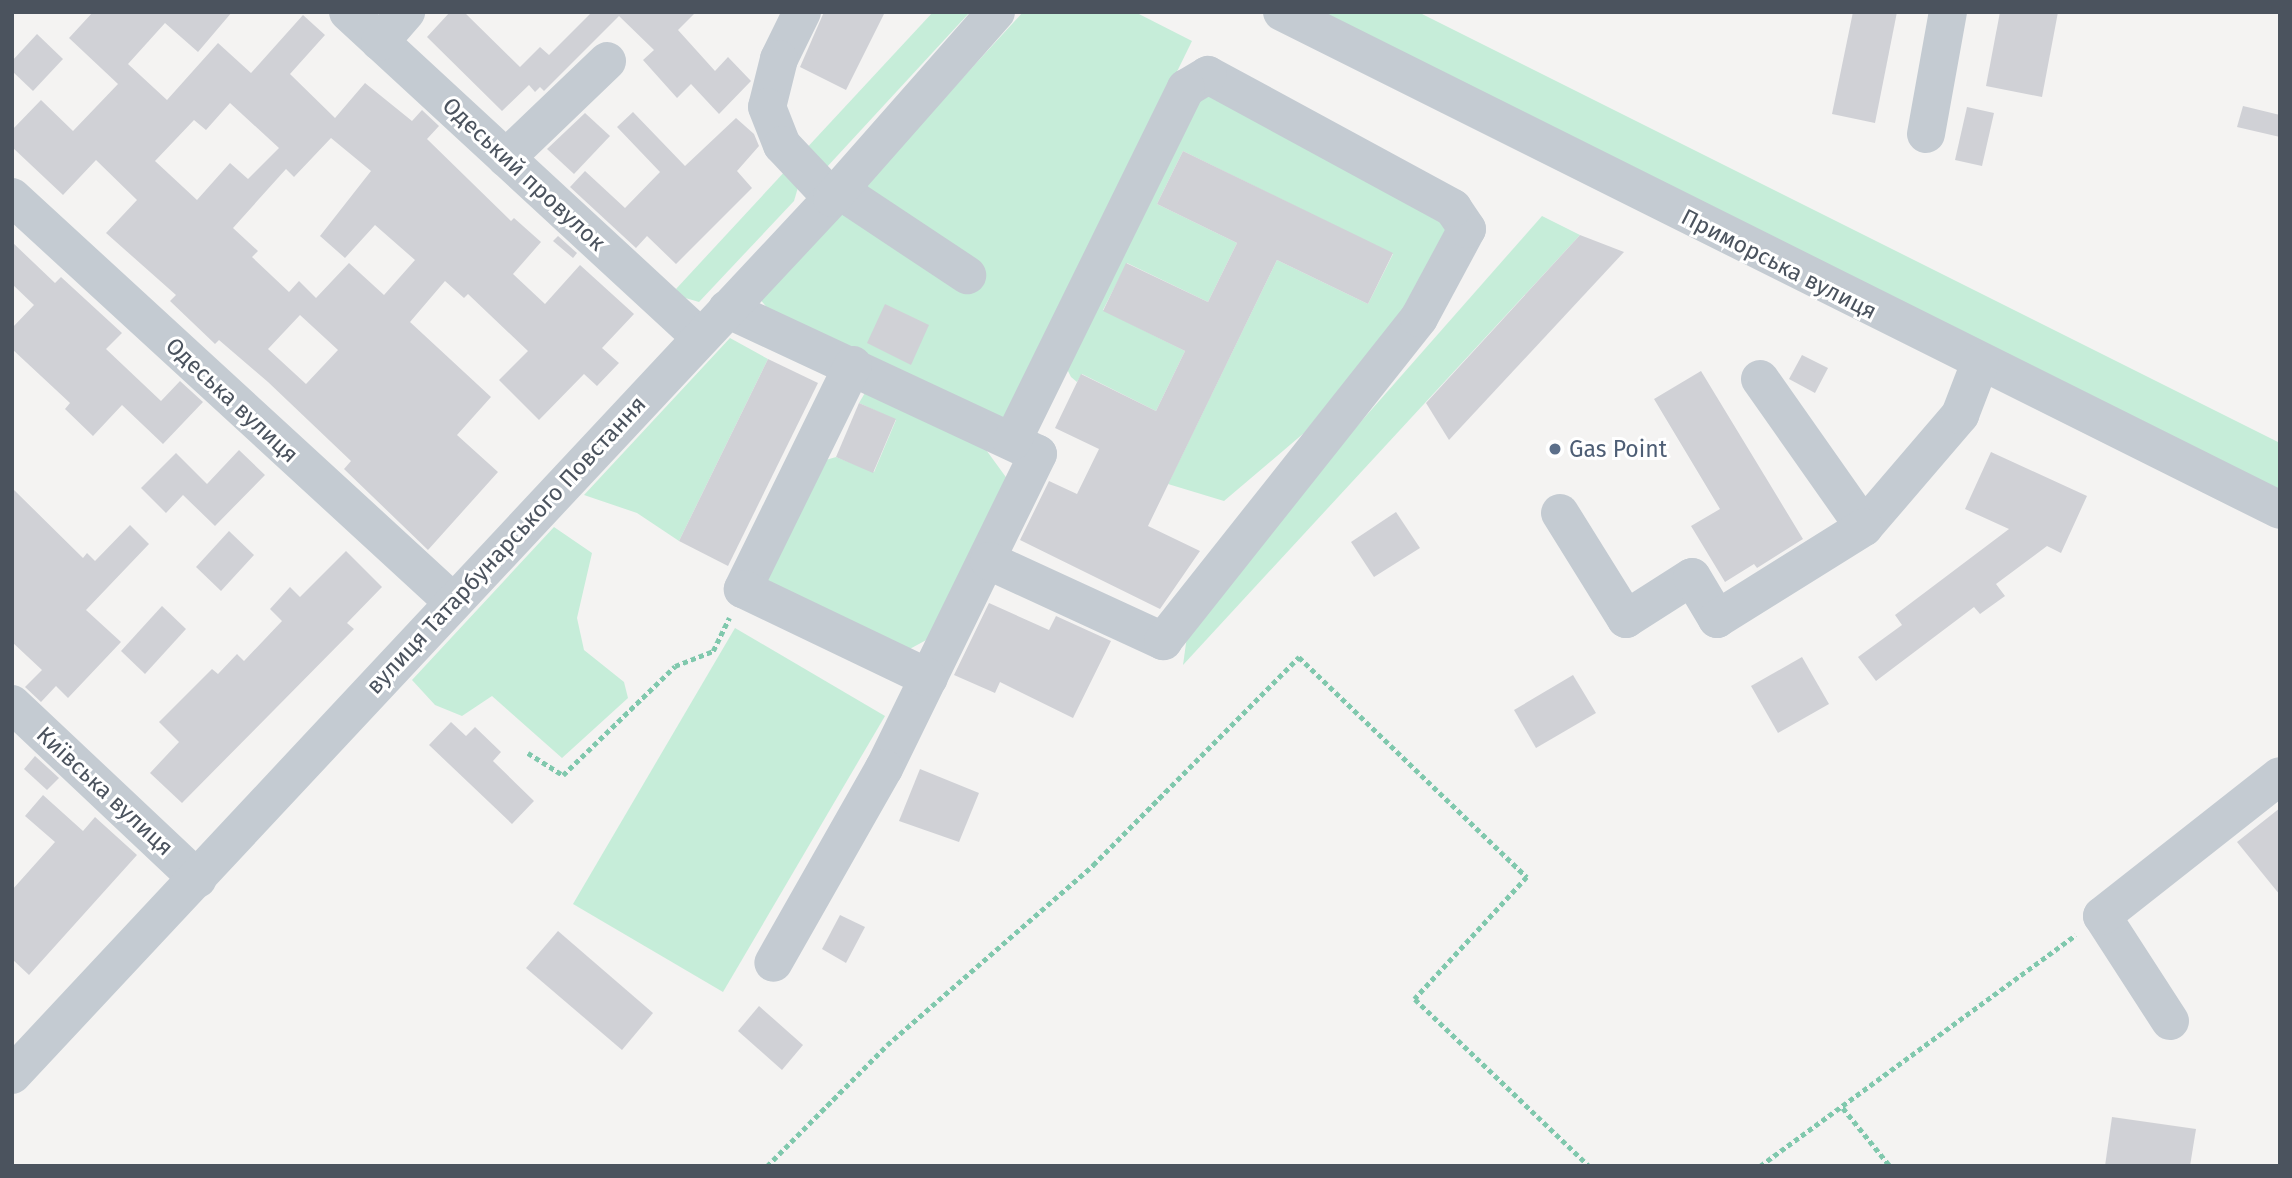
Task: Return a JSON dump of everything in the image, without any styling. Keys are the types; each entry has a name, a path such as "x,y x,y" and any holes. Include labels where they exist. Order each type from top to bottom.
{"street":[{"name":"Одеський провулок","path":"348,12 700,337"},
{"path":"380,42 406,12"},
{"path":"802,12 779,59 767,107 782,145 837,192 854,200 967,275"},
{"name":"вулиця Татарбунарського Повстання","path":"12,1075 837,192 996,12"},
{"name":"Приморська вулиця","path":"1282,12 1980,363 2276,501"},
{"path":"1926,134 1948,12"},
{"path":"506,158 607,61"},
{"path":"989,561 1163,641 1419,318 1467,229 1453,208 1208,75 1186,88 1012,442"},
{"name":"Одеська вулиця","path":"12,197 453,603"},
{"path":"727,309 853,365 1038,454 989,561 884,768 773,963"},
{"path":"1560,513 1626,619 1692,576 1717,619 1864,527 1960,415 1980,363"},
{"path":"853,365 743,589 929,678"},
{"path":"1760,379 1864,527"},
{"name":"Київська вулиця","path":"12,704 198,878"},
{"path":"2170,1021 2102,916 2280,776"}],"path":[{"path":"528,753 563,775 675,666 713,651 743,589"},
{"path":"767,1166 887,1045 1093,865 1299,657 1527,877 1415,999 1589,1166"},
{"path":"1760,1166 1843,1108 2102,916"},
{"path":"1843,1108 1890,1166"}],"green space":[{"path":"933,12 970,12 826,168 803,152"},
{"path":"1023,12 1135,12 1192,41 1004,425 772,314 760,299"},
{"path":"1291,12 1418,12 2280,443 2280,493"},
{"path":"1209,95 1438,212 1449,228 1401,314 1304,433 1224,501 1168,484 1277,260 1368,304 1393,254 1183,151 1157,204 1237,243 1208,302 1127,263 1103,310 1185,351 1156,411 1082,374 1077,382 1071,377 1065,365 1192,104"},
{"path":"788,168 799,184 794,201 699,302 682,297 676,289"},
{"path":"1542,216 1580,235 1183,665 1188,629 1247,551"},
{"path":"730,338 768,359 679,541 637,513 584,495"},
{"path":"866,391 984,447 1008,480 930,638 906,651 776,593 766,577 819,462 836,457 874,472 896,420 859,403"},
{"path":"554,527 592,553 577,618 584,650 624,682 628,698 562,758 492,696 462,716 435,705 412,680"},
{"path":"735,628 885,716 723,992 573,904"}],"building":[{"path":"93,12 232,12 198,52 165,23 128,64 167,100 218,43 251,73 303,15 325,35 290,74 335,118 365,83 412,121 422,110 439,126 427,139 511,221 514,218 541,242 513,274 545,304 580,265 634,314 602,348 619,363 597,386 584,374 539,420 499,380 528,351 468,294 464,298 445,281 410,322 491,397 457,435 498,472 428,550 344,469 351,461 268,382 219,340 215,344 170,301 176,295 106,233 137,200 96,160 63,195 12,147 12,130 41,100 73,131 118,84 69,38","holes":["230,103 279,148 248,179 230,163 197,200 155,161 194,120 206,130","331,138 371,171 320,236 345,258 375,225 415,260 384,295 349,263 316,298 299,281 289,292 252,257 258,251 233,228 286,169 294,177","300,315 338,350 306,384 268,349"]},
{"path":"450,12 464,12 520,67 540,47 549,55 592,12 696,12 678,30 715,71 728,57 751,81 719,114 691,84 677,98 643,60 654,50 619,16 544,91 540,87 535,92 529,85 502,111 427,37"},
{"path":"824,12 885,12 846,90 800,67"},
{"path":"1853,12 1897,12 1875,123 1832,114"},
{"path":"2000,12 2058,12 2042,97 1986,86"},
{"path":"37,34 63,59 33,91 12,71 12,61"},
{"path":"2243,106 2280,115 2280,137 2237,127"},
{"path":"1967,107 1994,113 1982,166 1955,160"},
{"path":"633,112 685,166 736,118 754,134 759,146 737,171 752,188 676,264 647,236 636,248 570,187 585,171 625,208 660,172 617,127"},
{"path":"585,113 610,136 574,174 547,149"},
{"path":"1183,151 1393,253 1368,304 1277,260 1148,526 1200,551 1160,609 1020,540 1049,481 1077,494 1099,449 1055,428 1081,374 1156,411 1185,351 1103,311 1126,263 1208,302 1237,243 1157,204"},
{"path":"1580,235 1624,252 1449,440 1426,403"},
{"path":"558,236 577,253 573,258 553,241"},
{"path":"12,242 55,283 61,277 122,333 106,349 161,401 180,381 203,402 163,444 122,405 93,436 65,409 70,403 12,349 12,328 34,305 12,284"},
{"path":"885,304 929,325 911,365 867,343"},
{"path":"1802,355 1828,368 1815,393 1789,379"},
{"path":"768,359 818,383 728,566 679,541"},
{"path":"1701,371 1803,539 1757,568 1754,564 1725,582 1691,526 1720,509 1654,399"},
{"path":"859,403 896,419 873,473 836,457"},
{"path":"239,450 265,475 215,526 183,495 166,513 141,488 176,453 207,484"},
{"path":"1991,452 2087,496 2061,553 2047,546 1996,584 2005,596 1980,614 1974,607 1876,681 1858,657 1902,625 1895,615 2009,529 1965,509"},
{"path":"12,488 83,558 87,553 95,561 130,525 149,544 86,610 121,642 68,698 56,686 41,702 25,687 42,670 12,642"},
{"path":"1396,512 1420,548 1374,577 1351,542"},
{"path":"229,531 254,555 221,591 196,567"},
{"path":"346,551 382,587 347,623 354,629 182,803 150,773 179,742 159,722 212,669 218,674 237,654 244,661 282,621 270,609 290,587 300,597"},
{"path":"989,603 1049,630 1056,616 1111,641 1073,718 1000,682 995,693 954,675"},
{"path":"162,606 186,629 145,674 121,651"},
{"path":"1802,657 1829,704 1778,733 1751,686"},
{"path":"1573,675 1596,713 1536,748 1514,710"},
{"path":"451,722 466,736 475,727 501,752 493,761 534,801 512,824 429,745"},
{"path":"35,756 59,778 47,790 24,769"},
{"path":"920,769 979,793 959,842 899,821"},
{"path":"43,795 83,831 95,817 137,855 29,975 12,959 12,890 55,842 25,816"},
{"path":"2280,808 2280,895 2237,842"},
{"path":"840,915 865,927 846,963 822,949"},
{"path":"558,931 653,1013 622,1050 526,968"},
{"path":"759,1006 803,1045 782,1070 738,1031"},
{"path":"2112,1117 2196,1129 2190,1166 2105,1166"}],"place":[{"name":"Gas Point","path":"1555,449"}]}
